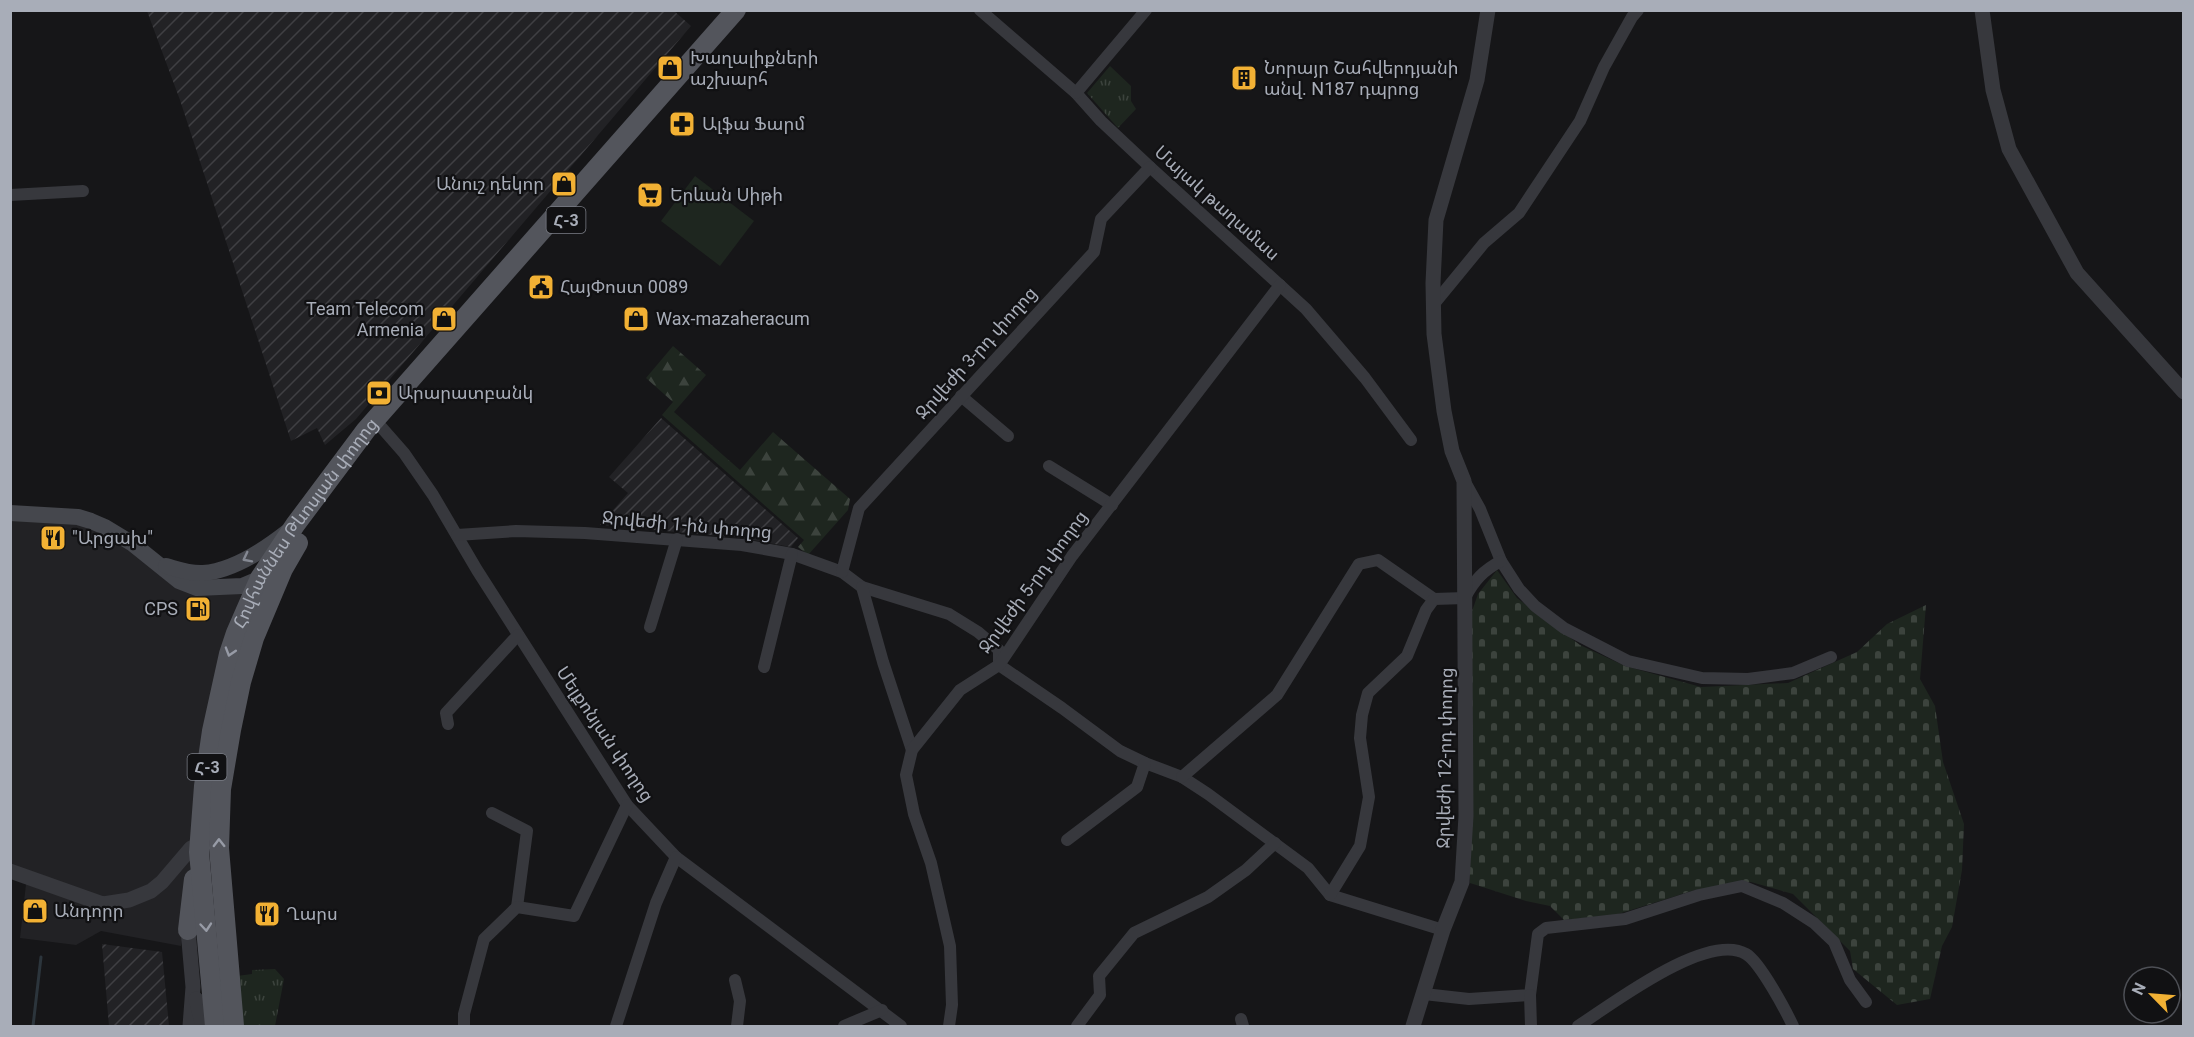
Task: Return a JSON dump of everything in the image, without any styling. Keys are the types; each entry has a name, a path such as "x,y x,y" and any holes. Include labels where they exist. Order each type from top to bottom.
{"main road":[{"name":"Հովհաննես Թևոսյան փողոց","path":"234,1026 212,788 212,731 227,662 236,633 260,578 295,525 379,424 736,10"},
{"name":"Հովհաննես Թևոսյան փողոց","path":"215,1026 199,849 212,788 231,730 241,682 254,639 283,569 296,546 379,424 748,10"},
{"path":"10,513 78,517 91,521 133,544 179,581 197,588 242,586 283,569"},
{"path":"295,525 296,546"},
{"path":"161,565 203,573 226,568 268,547 295,525"},
{"path":"188,930 191,892 199,849"}],"street":[{"name":"Մայակ թաղամաս","path":"980,10 1076,93 1101,121 1306,309 1365,378 1412,440"},
{"path":"1076,93 1146,10"},
{"path":"1488,10 1477,80 1436,220 1434,334 1444,411 1452,451 1464,481 1480,509 1501,561 1519,589 1535,606 1564,628 1628,661 1702,678 1748,679 1792,673 1831,657"},
{"path":"1434,304 1484,243 1519,213 1580,121 1604,67 1638,10"},
{"path":"1982,10 1993,90 2009,149 2077,273 2184,392"},
{"name":"Ջրվեժի 3-րդ փողոց","path":"842,572 859,508 1094,252 1101,219 1150,167"},
{"path":"10,195 83,191"},
{"name":"Ջրվեժի 5-րդ փողոց","path":"949,1026 952,1005 950,946 931,863 914,814 906,775 912,750 960,690 999,665 1072,556 1280,285"},
{"path":"961,396 1008,436"},
{"name":"Մելքոնյան փողոց","path":"379,424 404,453 627,805 676,857 901,1026"},
{"path":"1049,466 1112,505"},
{"name":"Ջրվեժի 12-րդ փողոց","path":"1413,1026 1443,930 1462,882 1466,816 1464,481"},
{"name":"Ջրվեժի 1-ին փողոց","path":"457,535 516,531 585,533 742,545 792,554 842,572 862,588 949,614 978,632 999,650 999,665"},
{"path":"650,627 677,539"},
{"path":"764,668 792,554"},
{"path":"1182,777 1277,695 1359,564 1378,560 1434,599 1465,598 1475,580 1501,561"},
{"path":"862,588 912,750"},
{"path":"1330,895 1360,846 1370,797 1360,738 1362,715 1368,693 1407,656 1426,610 1434,599"},
{"path":"448,724 446,713 518,634"},
{"path":"999,665 1120,751 1182,777 1208,794 1308,868 1330,895 1443,930"},
{"path":"1067,840 1137,787 1145,763"},
{"path":"517,907 574,916 627,805"},
{"path":"464,1026 464,1014 484,939 517,907 527,831 492,813"},
{"path":"1077,1026 1100,995 1100,976 1134,933 1208,897 1246,870 1275,843"},
{"path":"10,871 103,904 129,900 151,891 162,882 191,848 199,849"},
{"path":"616,1026 656,903 676,857"},
{"path":"1531,1026 1530,995 1538,934 1546,928 1624,919 1699,895 1742,886 1783,903 1814,923 1834,942 1850,980 1866,1002"},
{"path":"188,930 192,987 190,1026"},
{"path":"1578,1026 1667,968 1710,952 1735,949 1748,955 1763,974 1793,1026"},
{"path":"735,980 740,1001 737,1026"},
{"path":"192,987 203,1026"},
{"path":"1424,994 1469,999 1530,995"},
{"path":"844,1026 882,1010"}],"shaded area":[{"path":"673,10 691,26 356,419 325,445 317,428 291,441 180,100 147,11"},
{"path":"661,418 798,538 791,547 742,538 600,525 628,493 609,477"},
{"path":"10,514 77,518 119,541 247,594 211,703 181,946 101,931 76,945 20,938 26,884 10,877"},
{"path":"102,944 162,952 169,1026 109,1026"}],"green space":[{"path":"1110,66 1131,86 1131,101 1136,109 1118,128 1087,93"},
{"path":"695,176 754,221 720,266 661,221"},
{"path":"673,346 706,375 674,412 740,470 773,432 850,499 848,510 808,555 798,547 804,540 662,415 673,402 646,378"},
{"path":"1497,570 1517,598 1580,645 1625,666 1701,687 1788,683 1857,652 1887,624 1926,605 1920,679 1935,706 1943,762 1964,824 1962,870 1952,927 1942,946 1930,999 1897,1005 1853,969 1850,951 1793,894 1751,882 1695,890 1615,915 1564,920 1550,906 1526,901 1470,883 1470,617 1478,594"},
{"path":"275,969 284,979 275,1026 242,1026 237,976 252,974 252,970"}],"waterway":[{"path":"33,1026 41,957"}],"place":[{"name":"Խաղալիքների աշխարհ","path":"670,68"},
{"name":"Նորայր Շահվերդյանի անվ. N187 դպրոց","path":"1244,78"},
{"name":"Ալֆա Ֆարմ","path":"682,124"},
{"name":"Անուշ դեկոր","path":"564,184"},
{"name":"Երևան Սիթի","path":"650,195"},
{"name":"ՀայՓոստ 0089","path":"541,287"},
{"name":"Team Telecom Armenia","path":"444,319"},
{"name":"Wax-mazaheracum","path":"636,319"},
{"name":"Արարատբանկ","path":"379,393"},
{"name":"\"Արցախ\"","path":"53,538"},
{"name":"CPS","path":"198,609"},
{"name":"Անդորր","path":"35,911"},
{"name":"Ղարս","path":"267,914"}]}
